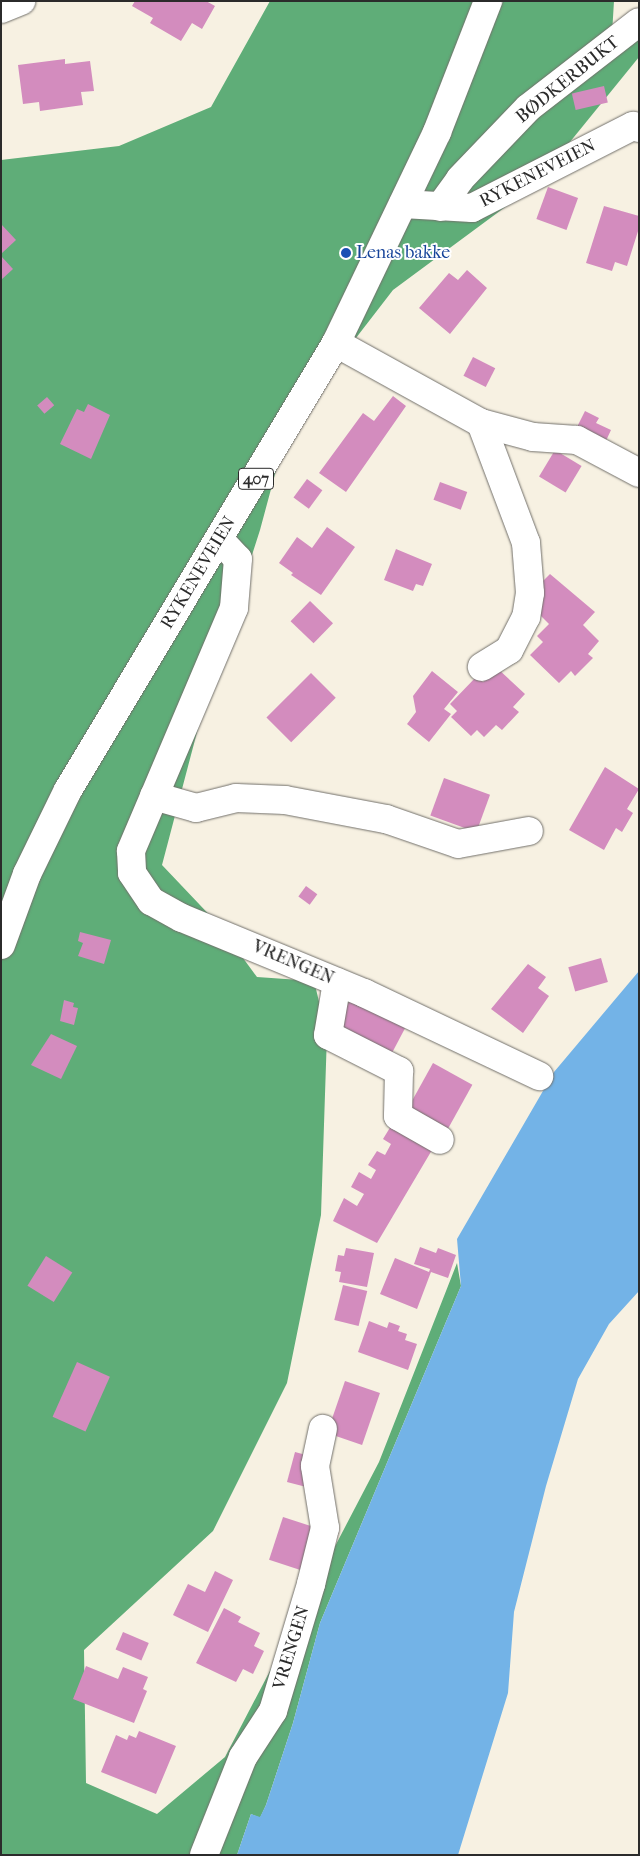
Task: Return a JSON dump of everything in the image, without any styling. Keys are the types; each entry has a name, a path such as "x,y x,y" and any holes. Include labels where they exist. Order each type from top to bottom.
{"street":[{"path":"1,9 21,1"},
{"name":"RYKENEVEIEN","path":"1,945 27,874 68,790 220,540 336,343 437,132 488,1"},
{"name":"BØDKERBUKT","path":"440,207 460,179 528,108 639,22"},
{"name":"RYKENEVEIEN","path":"403,204 472,208 634,126 639,128"},
{"path":"336,343 481,424 533,436 577,440 639,473"},
{"path":"481,424 526,543 530,593 526,617 509,650 482,667"},
{"name":"VRENGEN","path":"220,540 238,559 234,608 130,851 132,873 151,901 337,982 538,1076"},
{"path":"154,796 196,808 236,798 285,800 386,819 458,844 529,831"},
{"path":"337,982 328,1035 399,1071 398,1116 440,1140"},
{"name":"VRENGEN","path":"204,1855 243,1757 273,1711 325,1528 315,1466 323,1429"}],"green space":[{"path":"270,1 614,1 612,34 639,40 639,57 535,185 393,290 288,426 260,530 206,698 162,865 218,924 257,977 314,981 327,1034 321,1215 287,1383 213,1531 84,1650 86,1783 157,1814 225,1757 379,1462 457,1263 461,1286 320,1623 293,1723 266,1805 260,1818 251,1814 237,1855 1,1855 1,160 119,146 211,107"}],"water":[{"path":"639,971 639,1291 609,1324 578,1379 546,1486 514,1612 508,1693 458,1855 237,1855 251,1814 260,1817 266,1805 293,1723 320,1623 461,1286 457,1239 554,1072"}],"building":[{"path":"135,1 206,1 215,6 202,29 192,23 181,41 150,23 153,18 132,6"},
{"path":"65,59 65,64 90,61 94,91 81,92 83,105 40,111 39,102 23,104 18,65"},
{"path":"604,86 608,103 576,110 572,93"},
{"path":"548,187 578,198 566,230 536,219"},
{"path":"604,206 639,216 639,228 627,266 615,262 612,271 586,263"},
{"path":"1,224 16,240 1,254"},
{"path":"1,256 13,269 1,280"},
{"path":"467,270 487,288 450,334 419,308 449,273 458,280"},
{"path":"473,357 495,368 486,387 463,376"},
{"path":"393,396 406,406 346,492 319,473 363,413 374,421"},
{"path":"47,397 54,405 44,414 37,406"},
{"path":"88,404 110,415 91,459 60,444 77,409 84,412"},
{"path":"585,411 599,418 596,423 611,430 604,445 575,431"},
{"path":"555,450 582,466 566,493 539,477"},
{"path":"307,479 322,490 309,509 293,498"},
{"path":"440,482 467,492 461,510 434,500"},
{"path":"327,527 355,547 321,595 291,575 293,573 279,563 297,537 312,548"},
{"path":"396,549 432,564 423,586 416,584 413,591 384,580"},
{"path":"550,574 595,612 583,625 599,641 588,654 593,658 575,676 571,671 559,683 530,655 543,642 537,636 549,624 530,605 532,592"},
{"path":"310,601 333,623 314,643 291,621"},
{"path":"497,668 525,694 513,707 519,712 502,730 496,725 484,737 477,730 471,736 451,717 457,711 450,704 477,676 483,682"},
{"path":"432,671 458,692 444,709 451,714 429,742 407,724 416,712 413,696"},
{"path":"311,673 336,698 291,742 266,718"},
{"path":"605,767 639,789 627,809 633,813 622,832 616,828 604,850 569,830"},
{"path":"444,778 490,795 476,832 430,816"},
{"path":"306,886 317,894 310,905 298,897"},
{"path":"80,932 111,940 104,964 78,956 83,943 78,941"},
{"path":"601,958 608,982 575,991 568,967"},
{"path":"528,964 546,977 538,988 549,996 523,1033 491,1009"},
{"path":"352,996 407,1025 389,1059 334,1030"},
{"path":"64,1000 74,1003 73,1007 78,1008 74,1025 60,1021"},
{"path":"51,1034 77,1046 61,1079 31,1065"},
{"path":"433,1063 472,1085 446,1132 407,1110"},
{"path":"391,1126 432,1150 377,1243 333,1221 344,1198 357,1206 364,1194 351,1187 359,1172 371,1179 376,1170 368,1165 377,1151 385,1155 391,1144 383,1139"},
{"path":"420,1247 436,1253 438,1248 456,1255 448,1278 431,1272 417,1309 380,1294 395,1258 429,1272 430,1269 414,1264"},
{"path":"346,1248 374,1253 367,1287 339,1282 341,1272 335,1271 338,1255 344,1256"},
{"path":"46,1256 72,1272 54,1302 27,1286"},
{"path":"343,1285 367,1291 359,1326 334,1320"},
{"path":"369,1321 387,1328 389,1322 400,1326 398,1331 407,1334 405,1340 417,1344 408,1370 358,1352"},
{"path":"77,1362 110,1377 85,1431 53,1417"},
{"path":"345,1381 380,1393 362,1445 327,1433"},
{"path":"295,1452 314,1457 306,1487 287,1482"},
{"path":"283,1517 321,1529 307,1572 269,1560"},
{"path":"215,1571 233,1580 208,1632 173,1615 188,1584 205,1592"},
{"path":"224,1608 241,1617 238,1622 260,1633 254,1646 264,1651 253,1674 243,1669 236,1682 196,1663"},
{"path":"123,1632 149,1643 141,1660 116,1649"},
{"path":"86,1666 118,1679 123,1667 148,1677 143,1689 147,1691 134,1723 73,1699"},
{"path":"139,1731 176,1746 156,1794 101,1772 116,1735 127,1740 129,1735 136,1738"}],"place":[{"name":"Lenas bakke","path":"346,253"}]}
